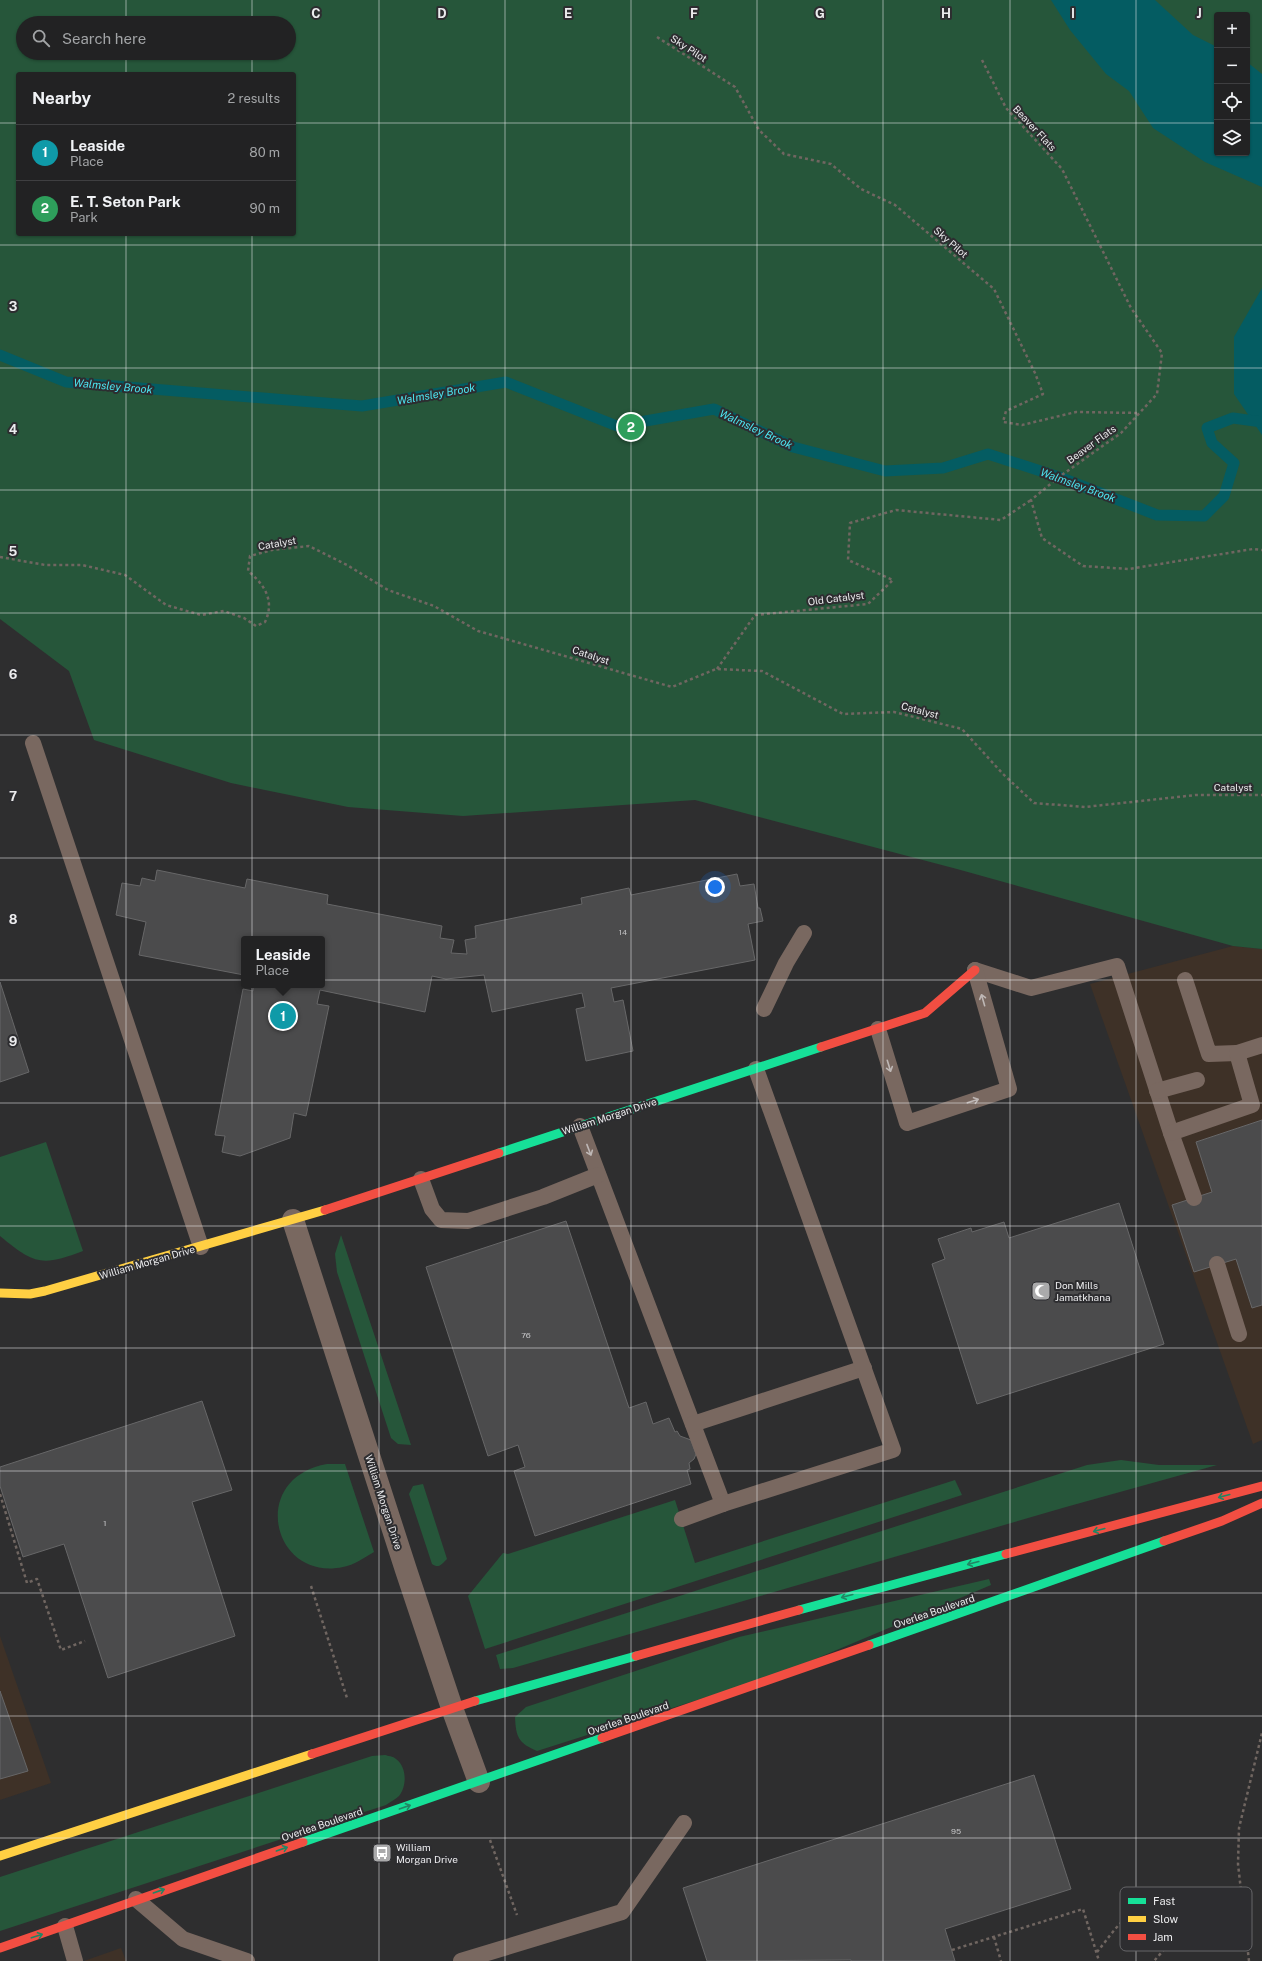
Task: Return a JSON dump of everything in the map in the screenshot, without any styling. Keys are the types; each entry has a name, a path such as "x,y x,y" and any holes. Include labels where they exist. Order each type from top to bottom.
{"main road":[{"name":"William Morgan Drive","path":"0,1293 30,1294 45,1292 293,1220 878,1029 926,1013 975,970"},
{"path":"0,1856 452,1708 818,1604 1262,1486"},
{"name":"Overlea Boulevard","path":"0,1948 65,1926 136,1899 480,1782 1214,1524 1262,1503"}],"street":[{"name":"William Morgan Drive","path":"293,1220 452,1708 480,1782"}],"lane":[{"path":"33,743 201,1247"},
{"path":"764,1009 786,963 804,934"},
{"path":"975,970 1031,988 1118,966 1157,1091 1194,1198"},
{"path":"878,1029 907,1123 1008,1089 975,970"},
{"path":"1185,980 1209,1054 1237,1053 1262,1045"},
{"path":"1171,1133 1252,1106 1237,1053"},
{"path":"682,1519 723,1504 892,1450 756,1068"},
{"path":"1157,1091 1198,1080"},
{"path":"580,1126 723,1504"},
{"path":"421,1179 432,1209 441,1220 468,1221 543,1197 598,1175"},
{"path":"1217,1264 1239,1334"},
{"path":"693,1424 864,1368"},
{"path":"461,1961 622,1912 684,1823"},
{"path":"136,1899 183,1939 247,1961"},
{"path":"65,1926 75,1961"}],"path":[{"name":"Sky Pilot","path":"657,37 735,87 759,130 784,154 831,164 861,189 895,205 994,289 1035,372 1043,394 1006,411 1003,422 1022,425 1076,412 1140,412"},
{"name":"Beaver Flats","path":"982,60 1006,108 1062,169 1131,308 1162,353 1157,394 1121,433 1059,477 1031,500"},
{"path":"1031,500 1042,538 1083,566 1129,569 1253,549 1262,550"},
{"name":"Old Catalyst","path":"716,669 755,615 868,604 892,580 848,560 850,523 896,510 1001,520 1031,500"},
{"name":"Catalyst","path":"0,557 45,565 82,565 125,576 166,605 201,615 224,611 244,618 256,626 266,622 270,612 270,598 260,581 248,571 250,556 272,550 309,546 347,565 388,590 434,606 478,631 672,687 716,669 762,671 843,714 894,712 962,729 1003,774 1034,803 1085,808 1196,795 1262,795"},
{"path":"0,1494 27,1583 36,1579 61,1650 85,1641"},
{"path":"311,1586 347,1698"},
{"path":"1241,1887 1238,1864 1239,1828 1262,1732"},
{"path":"490,1840 526,1941"},
{"path":"952,1950 1083,1909 1099,1961"},
{"path":"1096,1952 1120,1925"},
{"path":"994,1937 1001,1961"},
{"path":"1154,1961 1162,1951"},
{"path":"1248,1951 1249,1961"}],"shaded area":[{"path":"1233,946 1262,949 1262,1440 1253,1444 1090,984"},
{"path":"0,1636 51,1783 0,1800"},
{"path":"121,1948 126,1961 84,1961"}],"green space":[{"path":"0,0 1262,0 1262,949 1233,946 957,869 695,800 463,816 348,807 231,783 94,740 69,671 0,619"},
{"path":"46,1142 83,1251 47,1261 30,1257 0,1236 0,1157"},
{"path":"341,1235 411,1445 398,1444 391,1438 337,1272 335,1254"},
{"path":"1121,1460 1159,1465 1217,1465 1066,1507 513,1668 500,1669 496,1655 1087,1465"},
{"path":"327,1464 345,1464 374,1552 355,1563 343,1567 319,1567 299,1559 286,1545 279,1526 279,1507 286,1488 302,1473"},
{"path":"955,1480 962,1495 485,1649 468,1596 503,1553 508,1554 675,1500 695,1563"},
{"path":"423,1484 447,1559 439,1566 432,1564 409,1494 413,1486"},
{"path":"989,1579 991,1585 782,1673 537,1751 522,1742 517,1734 515,1717 526,1707 739,1637"},
{"path":"385,1755 393,1757 400,1762 405,1777 402,1792 399,1796 386,1805 0,1931 0,1877 372,1756"}],"water":[{"path":"1051,0 1155,0 1193,35 1214,46 1214,156 1250,156 1250,64 1262,74 1262,187 1205,162 1153,128 1129,91 1106,74 1070,30"},
{"path":"1262,288 1262,435 1234,394 1234,337"}],"building":[{"path":"157,870 245,888 247,879 328,895 327,904 442,926 440,938 454,940 451,953 467,954 465,940 476,938 475,926 582,904 581,898 629,888 631,895 737,874 740,886 754,884 758,908 760,908 763,921 748,924 755,960 611,988 614,1002 623,1000 633,1051 586,1061 576,1009 585,1007 582,993 492,1012 484,975 446,979 432,976 425,1012 320,990 317,1004 329,1006 306,1116 294,1113 290,1138 240,1156 222,1152 225,1136 215,1135 243,989 253,991 254,988 325,988 325,936 241,936 241,974 139,955 146,922 116,915 122,883 140,886 142,878 155,881"},
{"path":"0,982 29,1072 0,1082"},
{"path":"1262,1120 1262,1305 1252,1308 1236,1259 1194,1272 1172,1205 1212,1192 1196,1142"},
{"path":"1119,1203 1164,1344 977,1404 932,1264 945,1259 938,1239 971,1228 972,1232 1004,1222 1009,1238"},
{"path":"566,1221 629,1408 646,1402 653,1424 669,1418 675,1432 677,1431 680,1436 691,1440 696,1454 694,1459 689,1463 690,1469 687,1470 691,1484 535,1536 514,1471 525,1467 518,1445 488,1456 426,1267"},
{"path":"202,1401 232,1490 192,1502 235,1636 108,1678 64,1544 23,1557 0,1486 0,1467"},
{"path":"0,1691 28,1771 0,1779"},
{"path":"1034,1775 1071,1889 945,1929 955,1961 707,1961 683,1888"}],"waterway":[{"name":"Walmsley Brook","path":"0,355 66,382 362,406 506,382 617,426 714,409 793,447 885,471 943,468 988,454 1059,477 1157,515 1204,516 1224,496 1234,463 1212,443 1207,428 1233,418 1262,422"}],"traffic: fast":[{"path":"499,1153 821,1047"},
{"path":"869,1645 1164,1541"},
{"path":"799,1610 1006,1554"},
{"path":"475,1701 636,1656"},
{"path":"303,1842 602,1738"}],"traffic: slow":[{"path":"0,1293 30,1294 45,1291 325,1210"},
{"path":"0,1856 312,1754"}],"traffic: jam":[{"path":"821,1047 925,1013 975,970"},
{"path":"325,1210 499,1153"},
{"path":"1006,1554 1262,1486"},
{"path":"1164,1541 1222,1521 1262,1503"},
{"path":"636,1656 799,1610"},
{"path":"602,1738 869,1645"},
{"path":"312,1754 475,1701"},
{"path":"0,1948 303,1842"}],"place":[{"name":"E. T. Seton Park","path":"631,427"},
{"name":"Leaside","path":"283,1016"},
{"name":"Don Mills Jamatkhana","path":"1041,1291"},
{"name":"William Morgan Drive","path":"382,1853"}]}
